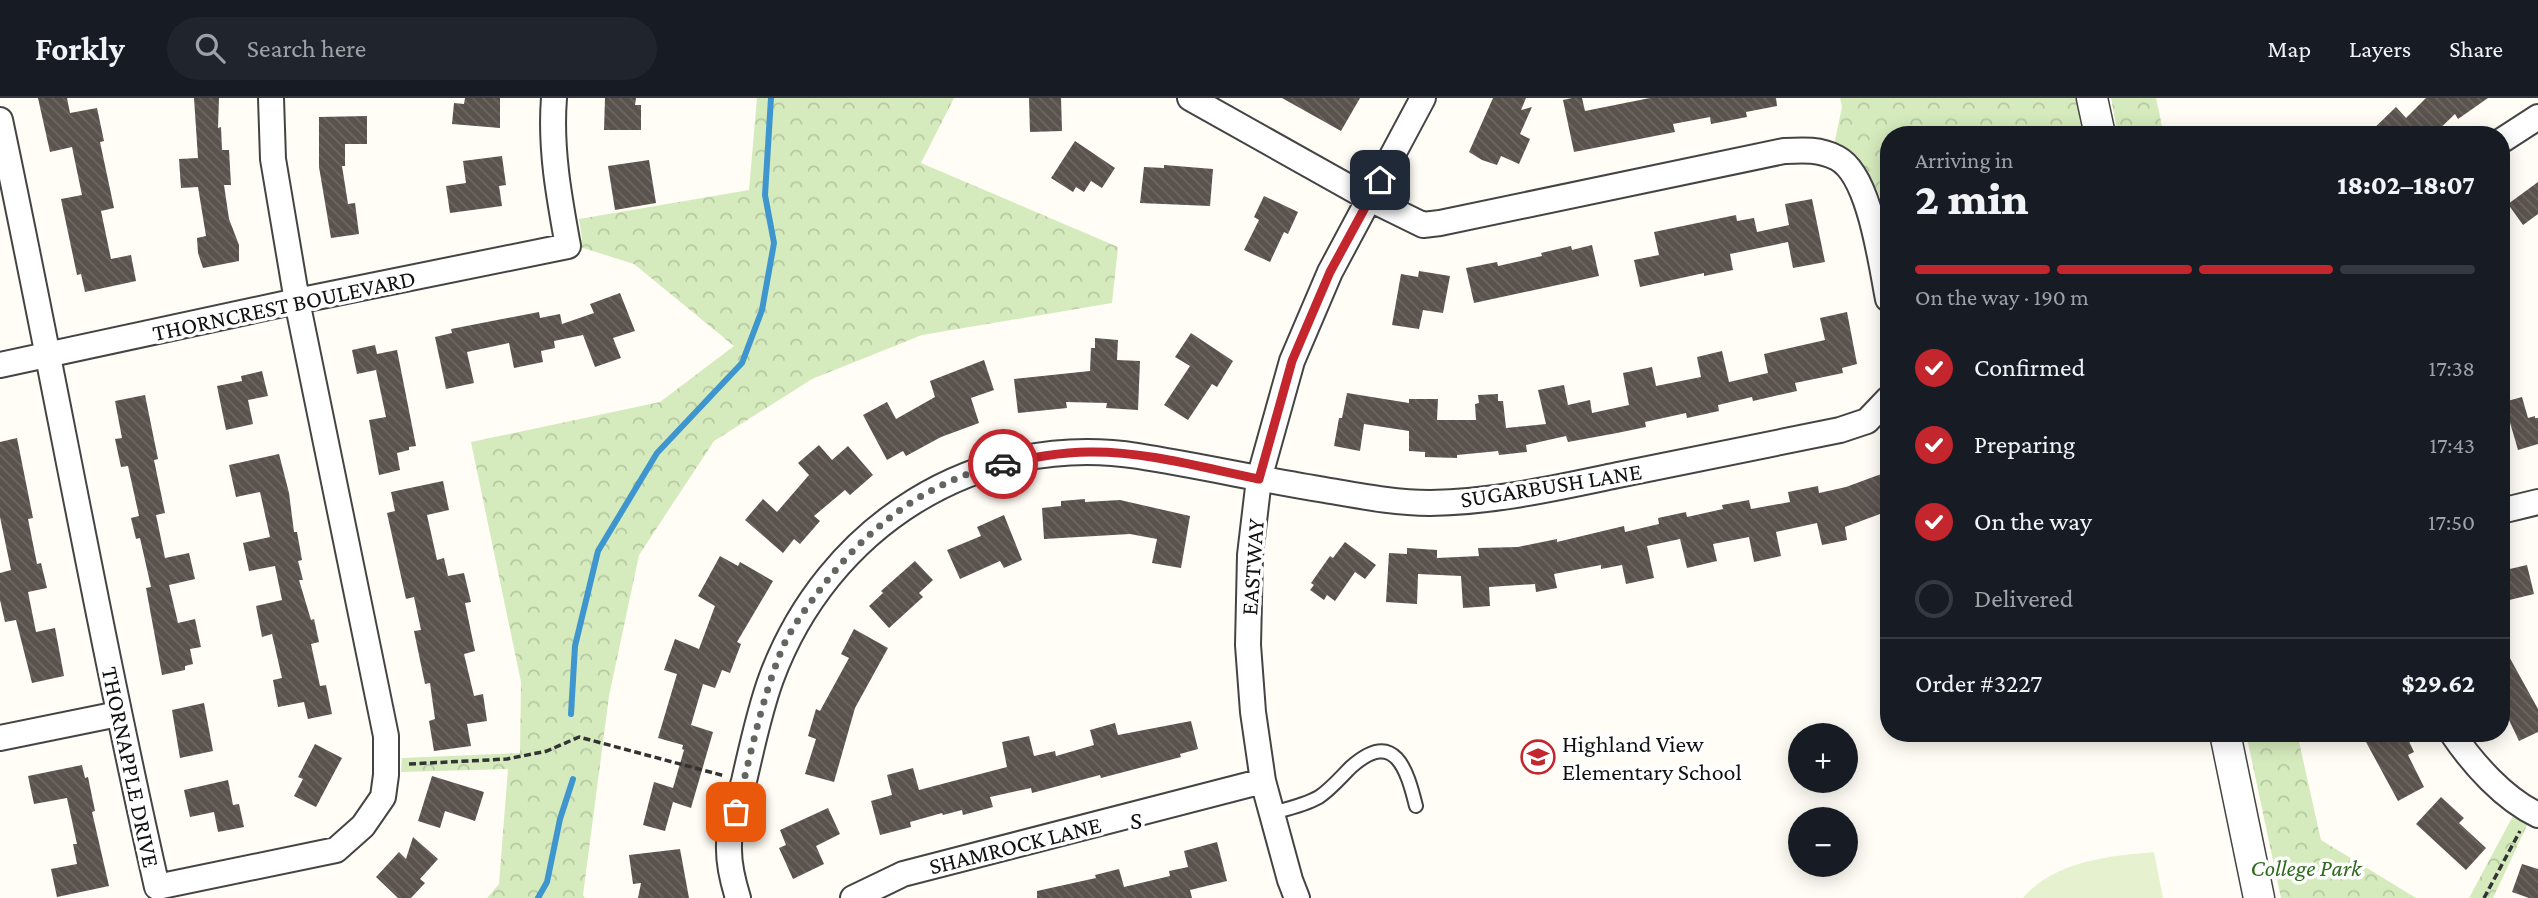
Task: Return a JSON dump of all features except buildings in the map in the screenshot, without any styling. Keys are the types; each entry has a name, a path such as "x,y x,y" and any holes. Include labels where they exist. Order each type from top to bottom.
{"street":[{"name":"THORNAPPLE DRIVE","path":"0,120 50,356 118,714 157,887 335,850 363,826 383,797 386,736 297,301 273,159 271,98"},
{"name":"THORNCREST BOULEVARD","path":"0,365 568,246 557,184 552,122 554,98"},
{"path":"1189,98 1370,200 1423,225 1784,151 1815,150 1840,159 1859,180 1880,263"},
{"name":"EASTWAY","path":"1297,898 1263,781 1253,712 1248,645 1250,555 1259,479 1292,361 1330,272 1423,98"},
{"path":"2092,98 2098,126"},
{"path":"2510,135 2538,117"},
{"name":"SUGARBUSH LANE","path":"738,898 731,876 729,846 771,679 783,646 832,572 863,539 895,512 929,491 983,468 1039,456 1089,452 1135,456 1367,498 1428,503 1492,499 1840,430 1867,421 1880,407"},
{"path":"2510,509 2538,502"},
{"path":"0,738 118,714"},
{"path":"2227,742 2259,898"},
{"path":"2459,742 2483,772 2532,812"},
{"name":"SHAMROCK LANE","path":"853,898 904,874 1263,781"}],"lane":[{"path":"1272,813 1318,797 1358,762 1384,752 1400,760 1407,771 1416,806"}],"path":[{"path":"386,765 507,758 547,751 579,737 744,781"},
{"path":"2484,898 2532,812"}],"green space":[{"path":"757,98 954,98 921,163 1118,247 1112,303 922,335 812,379 714,441 639,555 609,696 583,895 585,898 487,898 499,884 508,769 401,772 402,758 520,753 521,682 471,442 660,402 734,346 634,264 580,247 582,238 579,219 749,190"},
{"path":"1840,98 2079,98 2085,126 1880,126 1880,198 1864,170 1851,156 1834,145 1842,107"},
{"path":"2111,98 2156,98 2162,126 2116,126"},
{"name":"College Park","path":"2248,742 2299,742 2321,840 2416,898 2281,898"},
{"path":"2515,812 2529,821 2493,898 2469,898"},
{"path":"2154,852 2163,898 2023,898 2050,876 2066,868 2101,859"}],"waterway":[{"path":"571,714 575,646 598,551 657,453 742,363 762,310 774,243 765,195 771,98"},
{"path":"538,898 547,882 560,819 573,779"}],"way so far":[{"path":"736,812 768,690 783,646 832,572 863,539 895,512 929,491 983,468 1003,464"}],"place":[{"name":"Highland View Elementary School","path":"1538,757"}],"district":[{"name":"S","path":"1137,820"}],"route":[{"path":"1003,464 1039,456 1089,452 1135,456 1259,479 1292,361 1330,272 1380,180"}]}
